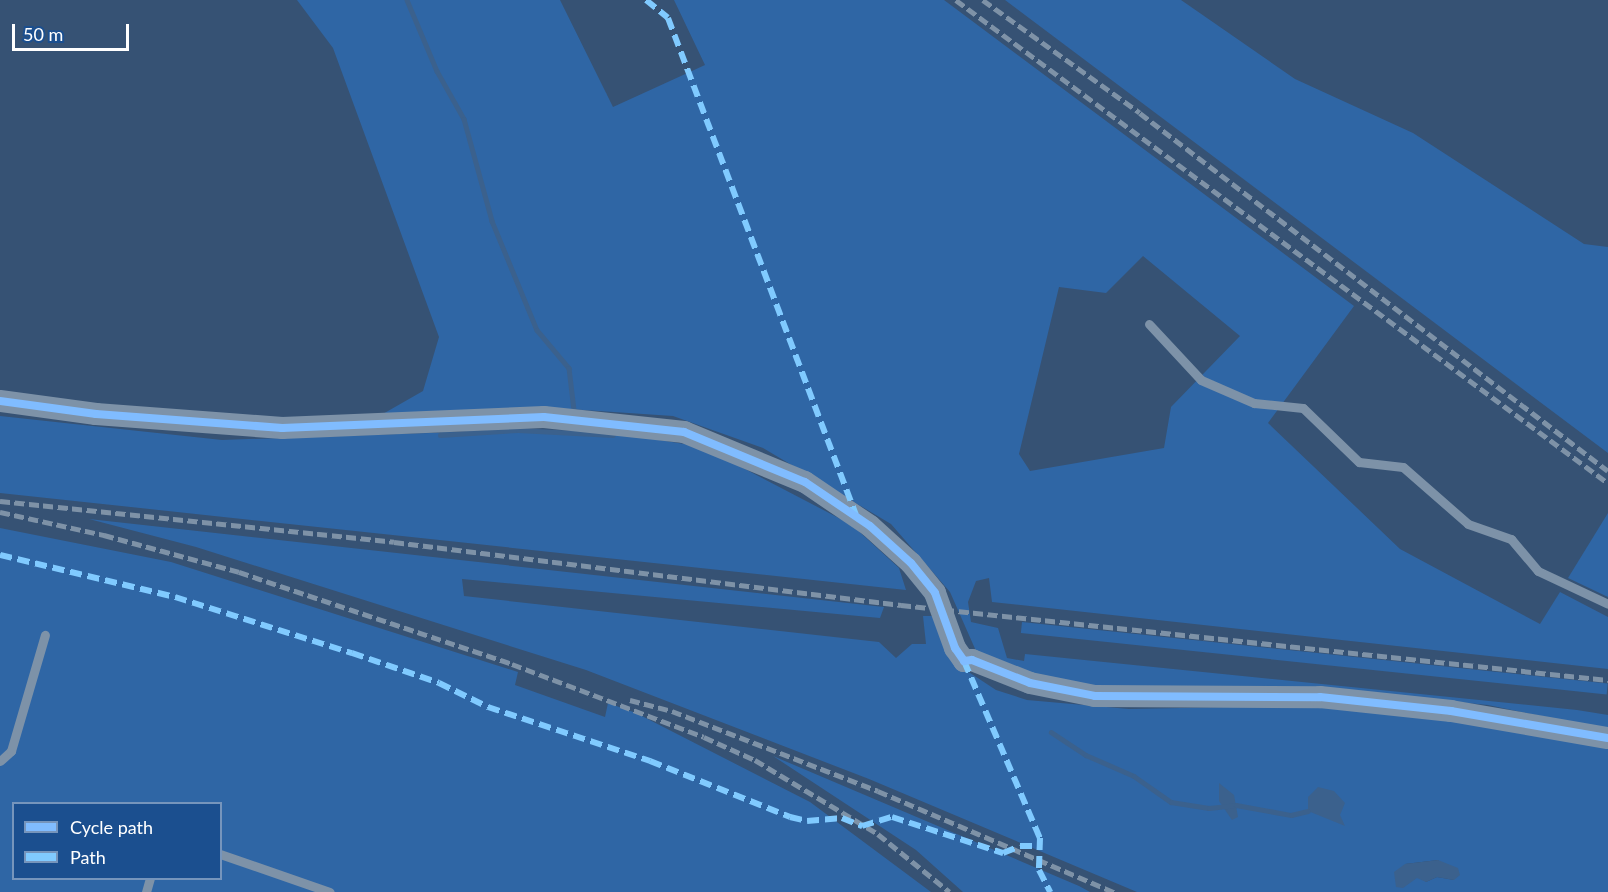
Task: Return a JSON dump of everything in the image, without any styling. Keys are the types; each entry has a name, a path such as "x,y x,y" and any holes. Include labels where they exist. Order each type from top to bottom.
{"street":[{"path":"0,401 96,414 282,428 544,417 684,432 805,482 870,526 911,563 935,593 955,648 964,661 972,660 1030,683 1095,696 1320,697 1451,711 1608,738"}],"lane":[{"path":"1149,324 1201,380 1254,403 1303,408 1359,462 1403,467 1468,524 1511,539 1538,571 1608,604"},
{"path":"0,761 11,751 45,635"},
{"path":"222,855 330,892"}],"shaded area":[{"path":"297,0 560,0 613,107 705,65 674,0 944,0 1354,306 1268,423 1400,549 1540,624 1560,592 1608,617 1608,669 992,602 989,578 976,581 968,602 971,622 998,628 1007,658 1024,661 1025,654 1577,710 1608,715 1608,730 1488,705 1312,688 1115,689 1030,676 976,651 950,592 891,524 763,448 673,416 539,407 381,415 423,391 439,337 333,48","holes":["1143,256 1240,336 1171,407 1164,448 1030,471 1019,454 1059,287 1106,293"]},
{"path":"1005,0 1181,0 1295,79 1413,133 1584,244 1608,247 1608,453"},
{"path":"0,416 222,440 518,430 634,436 703,447 852,525 899,568 906,590 0,493"},
{"path":"1608,513 1608,597 1568,578"},
{"path":"89,519 884,607 880,618 462,579 464,596 879,642 896,658 912,644 926,644 923,616 935,616 961,667 996,690 1027,700 1129,709 1332,705 1439,717 1608,746 1608,892 1137,892 869,779 586,670 196,547","holes":["1438,860 1454,880 1437,877 1426,882 1405,864"]},
{"path":"0,528 171,562 518,672 515,685 605,717 608,703 636,713 810,802 931,892 0,892"},
{"path":"1022,622 1608,684 1607,695 1021,633"},
{"path":"773,756 1090,892 963,892 916,850"},
{"path":"1219,783 1234,795 1238,817 1232,820 1219,801"},
{"path":"1318,787 1334,791 1345,803 1340,815 1345,826 1308,811 1308,797"},
{"path":"1438,860 1458,868 1460,875 1454,880 1437,877 1426,882 1417,878 1403,888 1396,887 1394,872 1405,864"}],"waterway":[{"path":"407,0 437,71 464,119 492,221 537,330 569,368 574,410"},
{"path":"440,435 518,430 613,435"},
{"path":"1051,732 1086,755 1134,776 1171,802 1209,808 1236,805 1291,815 1308,811"}],"railway":[{"path":"956,0 1608,483"},
{"path":"983,0 1140,113 1608,471"},
{"path":"0,501 394,542 901,605 1608,680"},
{"path":"0,512 104,535 239,572 512,664 704,737 755,760 878,834 950,892"},
{"path":"630,700 672,711 878,791 1114,892"}],"marked path":[{"path":"646,0 668,18 856,515"},
{"path":"0,555 175,597 352,653 439,683 488,707 650,761 790,817 807,821 842,818 862,826 892,817 1003,853 1020,846 1038,846"},
{"path":"964,661 1040,838 1039,870 1050,892"}],"cycle path":[{"path":"0,401 96,414 282,428 544,417 684,432 805,482 870,526 911,563 935,593 955,648 964,661 972,660 1030,683 1095,696 1320,697 1451,711 1608,738"}]}
